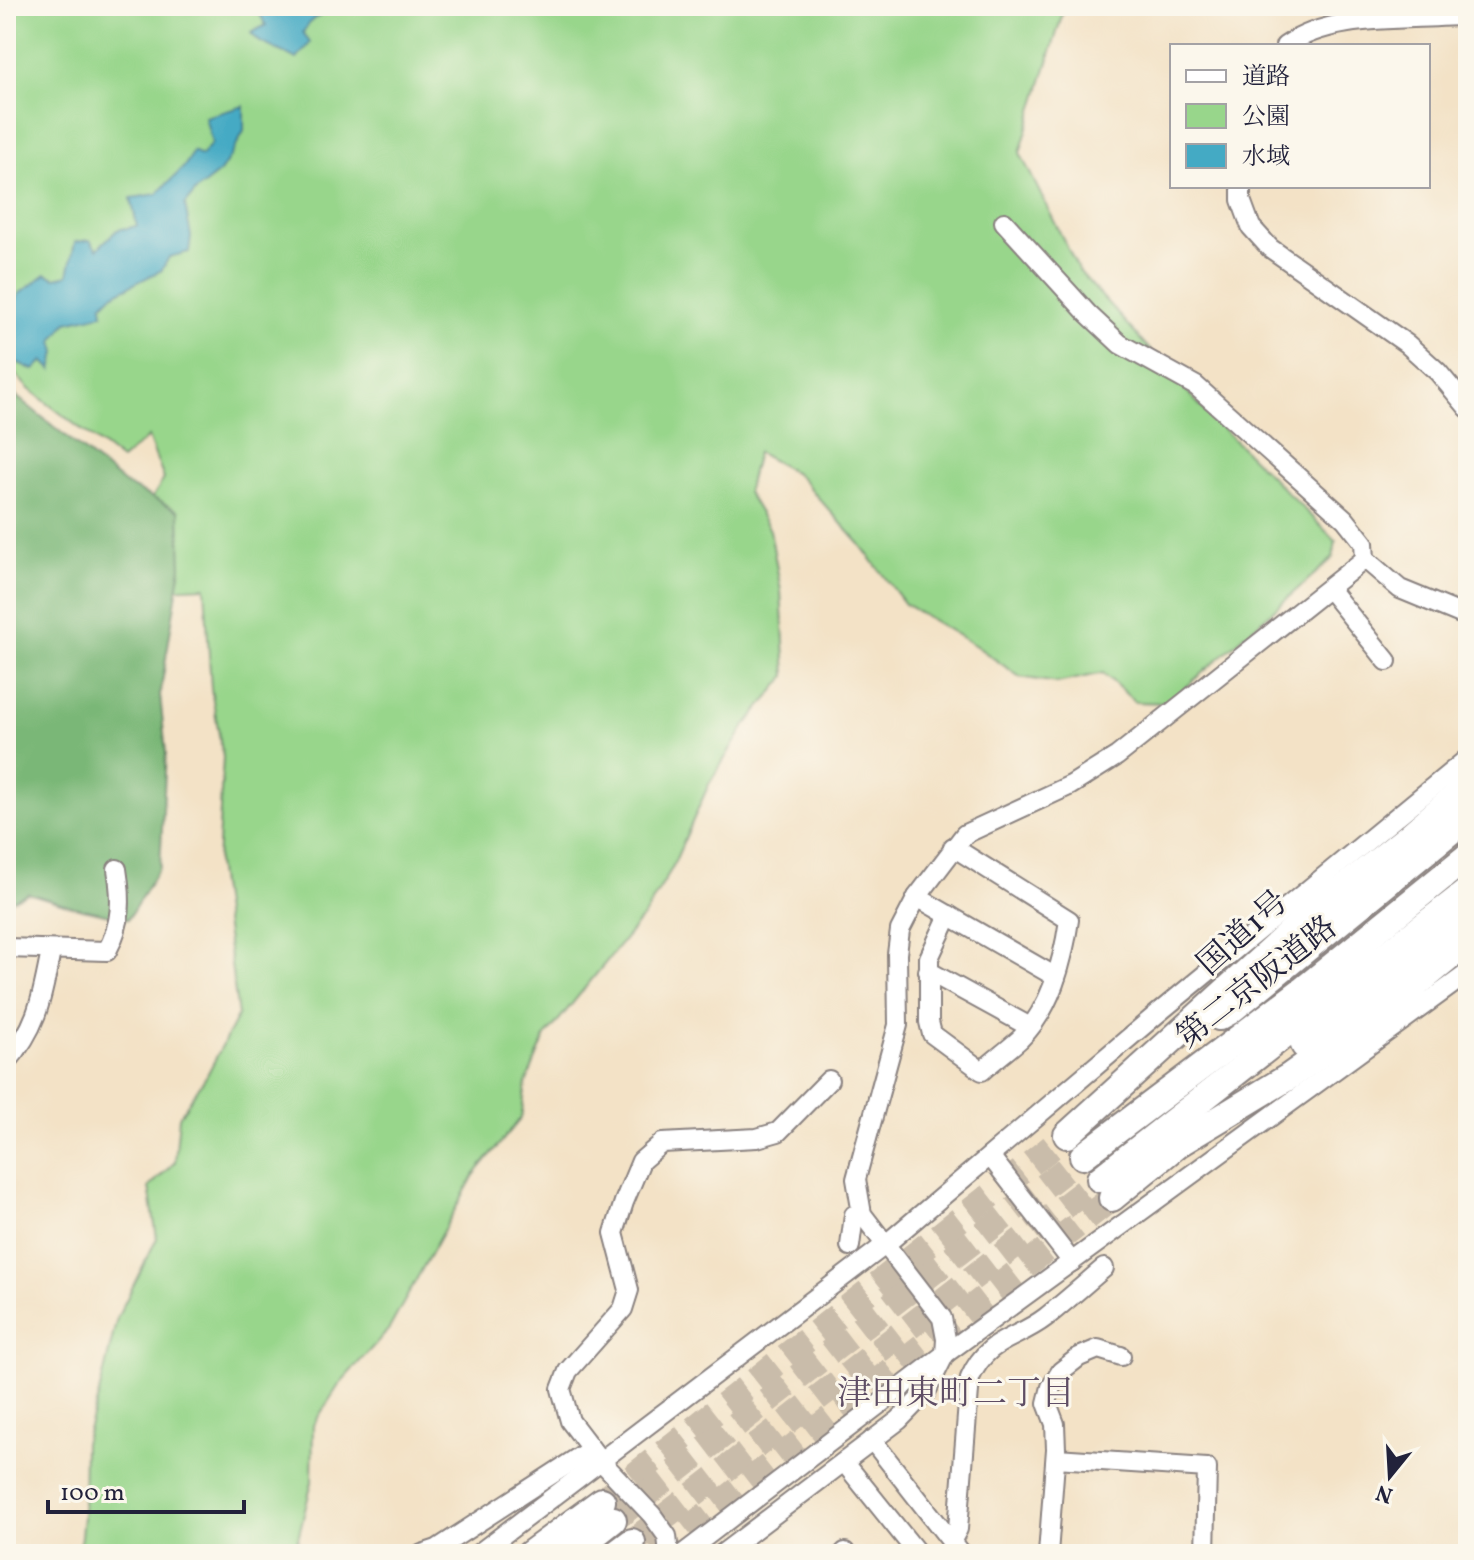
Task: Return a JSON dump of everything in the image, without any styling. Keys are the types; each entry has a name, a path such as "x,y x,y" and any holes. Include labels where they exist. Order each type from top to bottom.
{"highway":[{"name":"国道1号","path":"1075,1146 1174,1040 1306,918 1468,785"},
{"path":"1174,1040 1230,1011 1468,817"},
{"name":"第二京阪道路","path":"1075,1146 1304,989 1468,856"},
{"name":"第二京阪道路","path":"1178,1144 1106,1188 1468,891"},
{"path":"1178,1144 1468,920"},
{"path":"1178,1144 1290,1076 1402,996 1468,942"},
{"path":"530,1554 608,1511 570,1554"}],"street":[{"path":"1288,44 1301,34 1340,23 1468,15"},
{"path":"1241,188 1241,200 1251,227 1270,248 1407,344 1438,372 1468,408"},
{"path":"1004,222 1088,314 1120,344 1196,386 1345,519 1364,543 1365,559 1400,589 1468,617"},
{"path":"722,1554 899,1420 926,1392 945,1354 942,1318 862,1214 856,1179 898,1025 897,954 900,930 917,897 965,834 1071,785 1117,756 1365,559"},
{"path":"1329,589 1387,661"},
{"path":"478,1554 595,1454 885,1245 1169,1004 1468,758"},
{"path":"949,915 929,958 929,1022 932,1034 982,1071 1030,1027 1043,1008 1063,960 1069,920 953,847"},
{"path":"6,948 107,951 116,934 121,913 117,869"},
{"path":"917,897 1056,977"},
{"path":"6,1063 30,1031 39,1010 51,951"},
{"path":"928,971 1030,1027"},
{"path":"683,1554 945,1354 1468,973"},
{"path":"669,1554 667,1536 660,1526 595,1454 570,1421 561,1389 568,1371 623,1309 629,1290 614,1233 624,1202 641,1161 662,1143 757,1138 778,1132 829,1080"},
{"path":"990,1156 1072,1262"},
{"path":"850,1246 854,1215 862,1214"},
{"path":"956,1548 970,1378 978,1360 991,1347 1044,1319 1104,1268"},
{"path":"1048,1554 1056,1458 1055,1424 1047,1403 1051,1387 1061,1371 1079,1357 1098,1349 1121,1356"},
{"path":"872,1440 956,1548"},
{"path":"422,1554 437,1549 595,1454"},
{"path":"1056,1458 1207,1468 1205,1554"},
{"path":"844,1462 918,1554"}],"green space":[{"path":"6,6 1065,6 1020,153 1079,271 1203,409 1336,541 1333,558 1168,703 1135,702 1103,673 1057,683 1020,677 976,646 905,604 859,543 796,473 757,452 747,492 770,530 781,591 786,676 745,726 709,784 672,868 646,913 545,1037 526,1083 521,1118 474,1175 389,1329 341,1382 313,1425 312,1482 294,1554 79,1554 84,1443 117,1318 157,1238 149,1187 175,1162 179,1117 207,1075 238,1015 217,863 223,757 211,689 205,587 141,590 99,581 164,479 148,437 121,460 29,389 6,364"},
{"path":"6,381 16,396 125,484 179,511 181,567 160,695 166,753 160,867 128,919 28,893 6,903"}],"water":[{"path":"255,6 314,6 320,16 313,19 303,32 310,43 297,59 260,42 251,33 266,25"},
{"path":"244,106 244,131 231,155 220,172 196,191 185,205 191,236 189,252 169,257 162,270 112,295 102,305 103,314 67,322 53,341 56,352 52,370 43,361 34,370 16,362 6,352 6,299 13,305 19,294 46,274 55,278 68,275 75,242 90,240 97,249 117,230 137,226 131,198 157,194 182,169 193,151 201,156 212,143 205,117"}],"tunnel":[{"path":"602,1501 1067,1135"},
{"path":"613,1520 1083,1156"},
{"path":"632,1542 1100,1179"},
{"path":"656,1554 1112,1198"}],"district":[{"name":"津田東町二丁目","path":"956,1392"}]}
